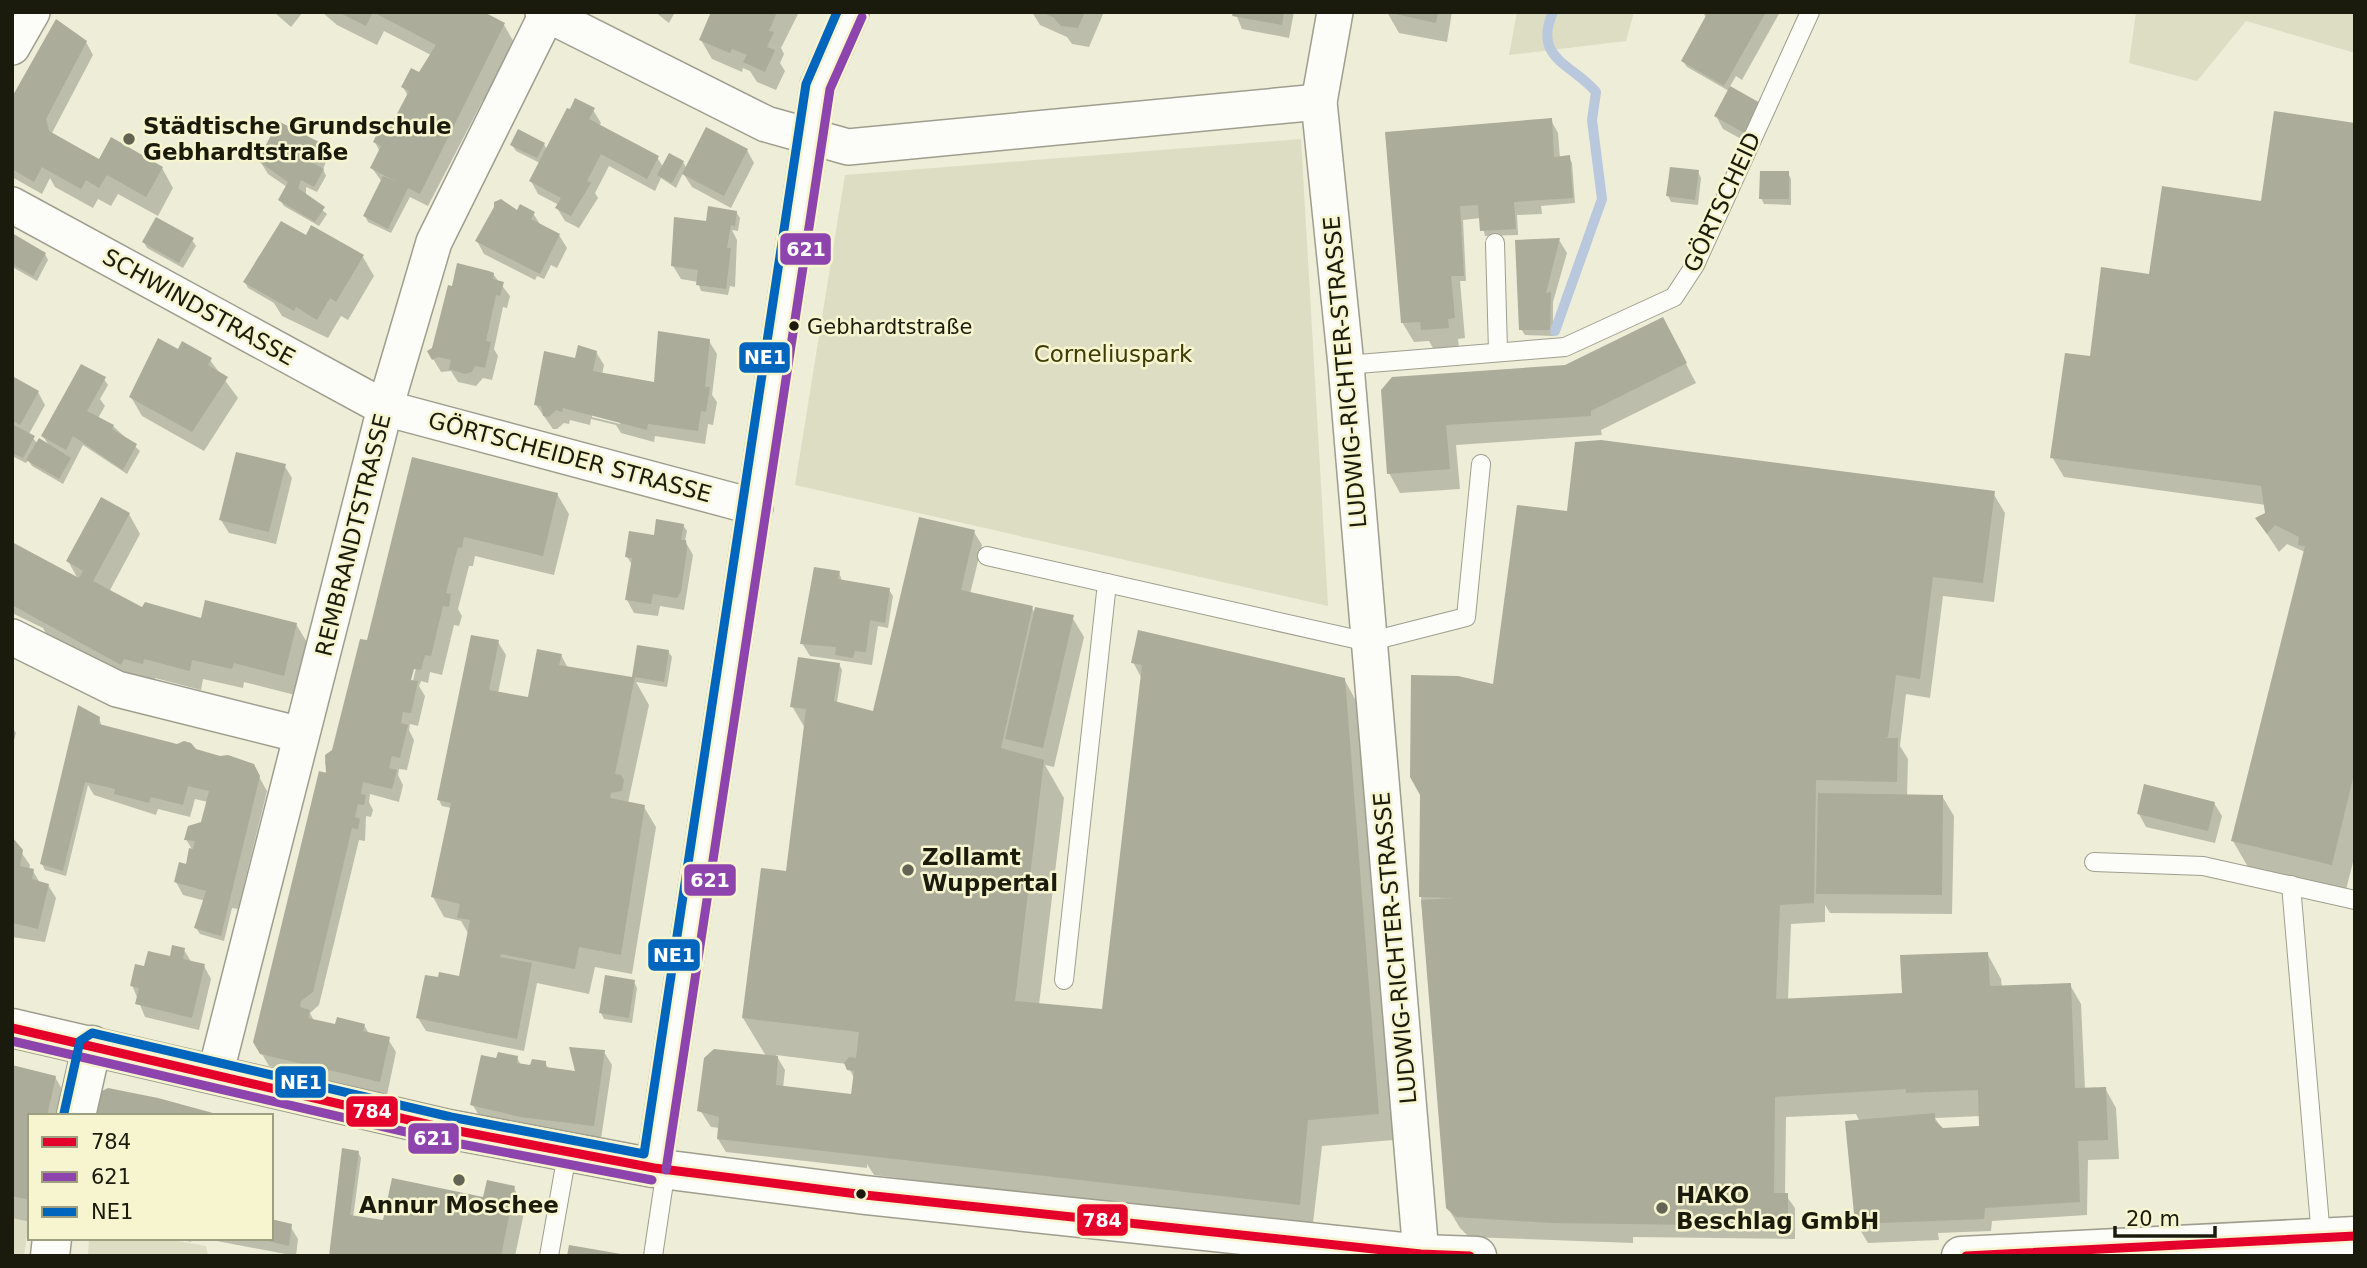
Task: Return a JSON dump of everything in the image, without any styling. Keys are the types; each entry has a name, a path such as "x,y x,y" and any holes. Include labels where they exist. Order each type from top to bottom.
{"main road":[{"path":"12,1028 447,1129 567,1154 660,1169 852,1194 1421,1254 1477,1256"},
{"path":"76,1114 92,1045"},
{"path":"1961,1256 2338,1237"}],"street":[{"path":"12,47 32,12"},
{"path":"660,1169 755,507 813,137 818,86 851,12"},
{"name":"LUDWIG-RICHTER-STRASSE","path":"1335,12 1319,102 1346,365 1421,1254"},
{"path":"545,13 766,124 848,147 1319,102"},
{"name":"REMBRANDTSTRASSE","path":"215,1075 385,408 434,242 545,13"},
{"name":"SCHWINDSTRASSE","path":"12,205 385,408"},
{"name":"GÖRTSCHEIDER STRASSE","path":"385,408 755,507"},
{"path":"12,637 52,660 117,689 301,735"}],"lane":[{"name":"GÖRTSCHEID","path":"1346,365 1565,347 1674,297 1695,265 1810,12"},
{"path":"1495,243 1498,351"},
{"path":"986,556 1368,642 1466,617 1481,464"},
{"path":"1064,980 1107,583"},
{"path":"2094,862 2203,866 2355,900"},
{"path":"2291,884 2338,1237"},
{"path":"549,1256 567,1154"},
{"path":"653,1256 660,1169"}],"green space":[{"path":"1517,12 1634,12 1626,41 1509,55"},
{"path":"2136,12 2355,12 2355,53 2246,21 2197,81 2129,63"},
{"name":"Corneliuspark","path":"1301,139 1328,606 795,485 845,175"},
{"path":"12,1218 28,1222 28,1229 24,1256 12,1256"},
{"path":"89,1240 172,1240 206,1246 208,1256 88,1256"}],"building":[{"path":"338,12 373,12 366,26"},
{"path":"373,12 484,12 505,23 420,194 408,188 388,229 363,216 383,176 397,182 370,168 381,146 373,142 382,123 390,127 409,91 401,87 411,68 419,72 436,45"},
{"path":"711,12 777,12 769,31 774,32 767,47 775,50 765,72 743,62 747,55 732,49 730,53 699,40"},
{"path":"1042,12 1085,12 1078,28 1061,26 1054,18"},
{"path":"1233,12 1284,12 1282,25 1232,16"},
{"path":"1387,12 1438,12 1436,23"},
{"path":"1708,12 1766,12 1724,86 1681,61"},
{"path":"56,19 87,41 46,119 49,131 99,159 111,137 163,167 146,197 107,175 99,188 86,180 81,189 42,167 34,182 12,169 12,97"},
{"path":"1730,86 1762,104 1746,134 1714,116"},
{"path":"575,98 595,108 589,119 659,156 647,179 601,154 587,181 591,183 571,216 555,208 561,198 529,181 567,108 570,109"},
{"path":"2274,111 2355,123 2355,770 2332,865 2231,841 2305,546 2298,545 2299,537 2275,525 2267,534 2255,518 2265,513 2261,486 2050,458 2065,353 2090,356 2101,267 2149,274 2162,186 2261,201"},
{"path":"1552,118 1554,157 1570,155 1573,198 1514,202 1516,229 1480,231 1478,205 1460,206 1464,276 1451,276 1455,318 1448,319 1449,328 1421,330 1420,322 1401,323 1385,132"},
{"path":"278,121 321,143 311,162 324,169 314,187 301,180 298,188 325,207 315,222 278,200 288,182 258,161"},
{"path":"706,127 748,149 724,196 682,174"},
{"path":"518,129 545,143 537,158 510,145"},
{"path":"669,153 684,161 672,183 657,175"},
{"path":"1670,167 1699,170 1695,200 1666,196"},
{"path":"1760,171 1789,171 1789,199 1759,199"},
{"path":"501,199 517,210 520,204 535,212 531,219 560,234 540,274 475,241 494,207 494,202"},
{"path":"708,206 737,211 735,226 731,225 727,248 731,248 726,289 696,285 698,270 671,266 674,217 706,221"},
{"path":"156,217 194,238 179,263 142,242"},
{"path":"281,221 306,235 311,225 364,255 336,302 330,298 317,320 296,307 294,311 243,282"},
{"path":"12,233 46,253 33,276 12,264"},
{"path":"1560,238 1546,293 1551,292 1550,330 1519,330 1515,240"},
{"path":"457,263 494,273 493,279 504,282 500,296 496,295 486,341 491,342 485,368 475,366 472,372 465,374 449,369 451,360 438,357 432,360 427,351 432,348 448,285 452,286"},
{"path":"1663,317 1687,363 1591,411 1591,416 1446,425 1450,469 1387,474 1381,390 1392,377 1565,365"},
{"path":"658,331 710,339 705,387 710,387 706,412 701,411 698,431 648,424 647,430 563,408 562,412 556,410 549,417 543,416 541,406 534,405 544,351 575,358 578,345 597,351 593,371 654,382"},
{"path":"158,338 178,349 182,341 212,358 208,365 228,377 192,432 129,397"},
{"path":"81,364 106,377 87,411 114,425 112,429 137,444 123,470 73,436 66,450 41,436"},
{"path":"14,377 39,391 20,425 12,420"},
{"path":"12,424 35,436 23,458 12,453"},
{"path":"39,438 71,458 59,479 26,460"},
{"path":"1601,440 1995,491 1983,583 1933,577 1920,679 1896,675 1888,737 1885,738 1898,738 1897,782 1816,780 1814,903 1780,905 1776,999 1902,993 1900,955 1988,952 1990,986 2071,983 2075,1088 2106,1087 2108,1140 2078,1141 2080,1202 1985,1208 1984,1219 1855,1224 1845,1121 1935,1113 1935,1121 1943,1128 1979,1126 1978,1090 1906,1093 1906,1089 1775,1097 1774,1193 1788,1193 1788,1226 1550,1223 1456,1217 1446,1208 1421,900 1455,898 1419,897 1420,795 1410,777 1411,675 1458,676 1493,684 1517,505 1567,511 1575,442"},
{"path":"236,452 286,464 269,532 219,520"},
{"path":"412,457 558,493 543,556 464,537 462,548 458,547 446,593 451,594 449,607 443,606 431,656 425,655 421,670 414,669 411,680 418,681 411,713 403,712 401,723 408,725 400,758 392,756 389,768 397,770 392,789 363,782 361,794 366,795 364,805 358,804 355,817 360,819 358,829 352,828 313,992 301,1001 300,1007 310,1010 308,1018 335,1024 337,1017 365,1024 363,1031 390,1037 380,1082 260,1054 253,1042 319,771 326,773 325,755 332,750 360,639 367,640"},
{"path":"101,497 130,513 93,581 142,607 145,602 201,618 205,600 297,623 284,676 234,663 232,669 192,660 190,671 144,659 143,664 124,659 121,665 12,605 12,542 79,578 83,571 66,561"},
{"path":"919,517 975,530 961,590 1033,606 1001,748 1044,760 1015,1001 1102,1009 1142,665 1131,663 1138,630 1345,678 1379,1114 1308,1120 1300,1205 717,1139 719,1117 697,1111 704,1058 714,1049 778,1056 776,1085 851,1094 854,1071 847,1070 844,1063 849,1057 856,1058 859,1032 742,1018 761,868 786,871 806,709 790,707 798,657 840,663 834,701 873,711"},
{"path":"656,519 684,524 681,540 686,540 687,549 681,591 677,598 653,594 651,604 625,600 632,558 625,557 629,531 654,535"},
{"path":"814,567 840,571 838,579 890,588 885,623 870,620 866,652 855,651 853,658 835,655 836,647 800,644"},
{"path":"1035,607 1074,615 1043,748 1005,739"},
{"path":"471,635 499,640 489,690 528,697 537,649 562,654 559,665 632,677 637,645 669,650 664,682 635,677 615,774 621,775 624,780 622,791 611,793 610,798 645,805 621,955 579,947 575,969 501,954 500,957 532,963 517,1039 416,1018 425,975 438,977 439,972 459,976 470,920 457,918 460,904 431,897 451,803 437,800"},
{"path":"78,705 100,717 99,724 177,744 184,741 191,743 196,749 220,756 228,755 254,764 260,776 221,936 194,928 206,891 174,882 179,862 186,864 189,848 193,849 195,841 184,840 188,826 201,822 209,791 188,786 183,805 151,797 149,803 114,794 115,789 85,782 63,871 40,864"},
{"path":"2144,784 2215,802 2208,831 2137,814"},
{"path":"1818,793 1943,795 1942,895 1816,894"},
{"path":"12,837 23,850 20,866 34,869 32,879 49,884 38,929 12,923"},
{"path":"172,945 185,948 183,959 205,964 192,1018 135,1004 139,988 130,986 135,964 144,966 148,951 170,956"},
{"path":"605,975 635,980 629,1018 599,1013"},
{"path":"569,1047 605,1050 594,1126 520,1117 470,1105 481,1055 496,1058 498,1052 518,1056 517,1063 530,1065 532,1059 546,1061 546,1067 575,1071"},
{"path":"12,1065 56,1076 47,1114 28,1114 28,1200 12,1196"},
{"path":"108,1088 217,1114 91,1114 98,1093"},
{"path":"342,1148 359,1151 350,1215 383,1220 392,1178 483,1197 487,1180 515,1186 501,1256 329,1256"},
{"path":"273,1219 292,1224 289,1246 264,1240 273,1240"},
{"path":"569,1245 621,1254 621,1256 567,1256"}],"waterway":[{"path":"1553,12 1548,28 1551,51 1596,92 1592,120 1602,199 1555,331"}],"transit line":[{"name":"NE1","path":"64,1113 80,1041 92,1033 451,1117 644,1154 806,84 837,12"},
{"name":"621","path":"666,1170 830,89 862,17"},
{"name":"784","path":"12,1028 448,1129 654,1168 865,1195 1421,1254 1470,1256"},
{"name":"621","path":"12,1041 445,1141 652,1180"},
{"name":"784","path":"1966,1256 2355,1236"}],"place":[{"name":"Städtische Grundschule Gebhardtstraße","path":"129,139"},
{"name":"Gebhardtstraße","path":"794,326"},
{"name":"Zollamt Wuppertal","path":"908,870"},
{"name":"Annur Moschee","path":"459,1180"},
{"name":"HAKO Beschlag GmbH","path":"1662,1208"}]}
